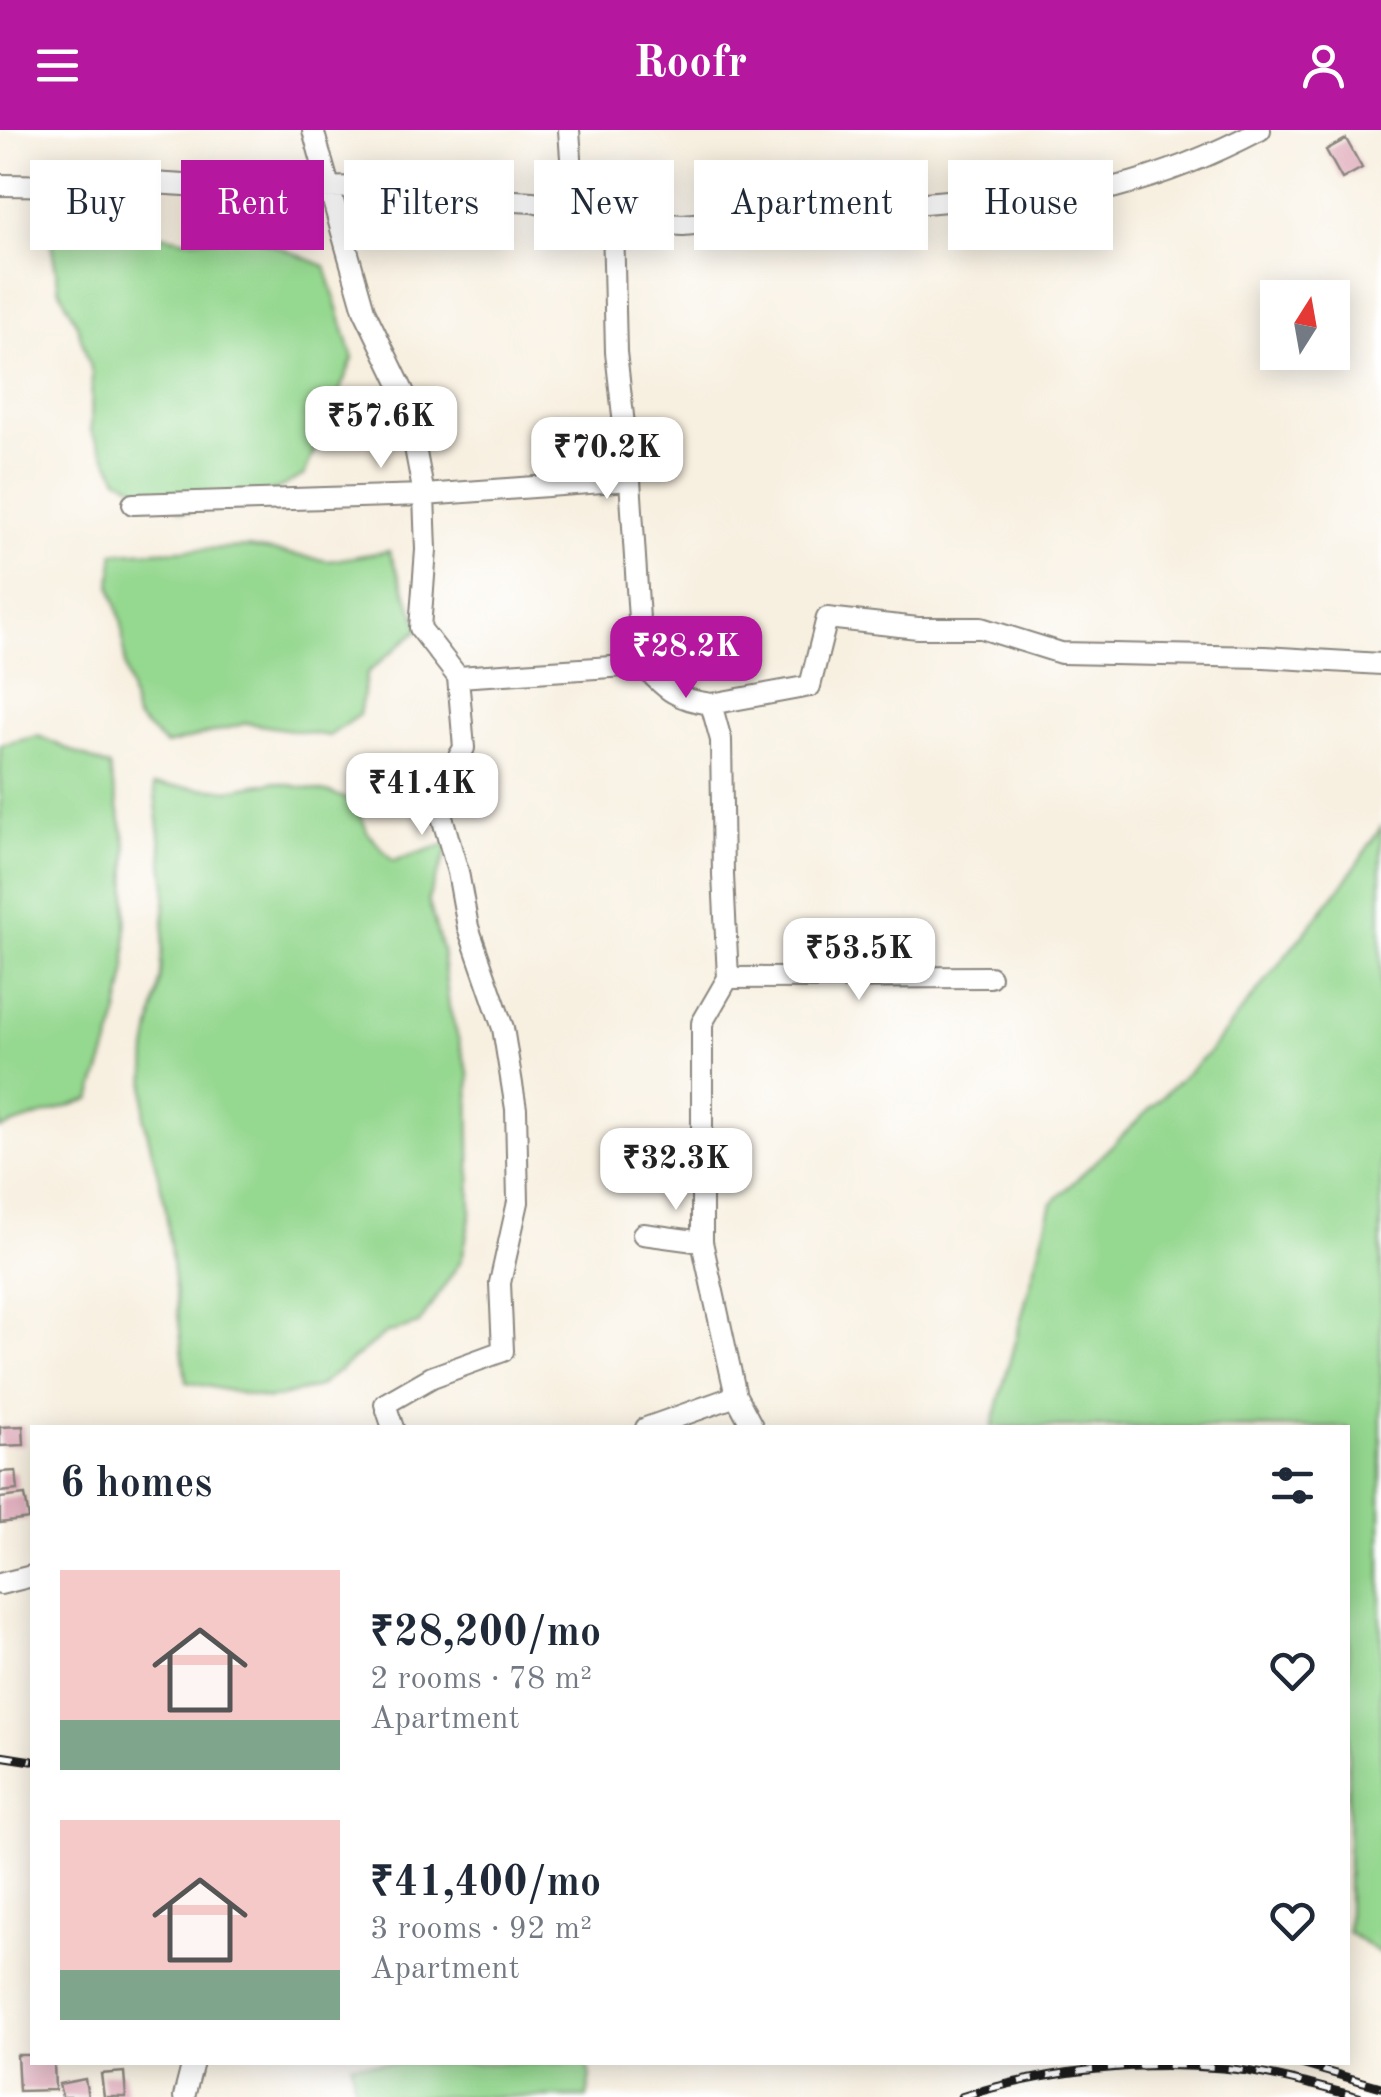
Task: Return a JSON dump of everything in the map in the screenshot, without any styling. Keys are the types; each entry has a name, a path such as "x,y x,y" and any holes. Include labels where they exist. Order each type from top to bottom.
{"street":[{"path":"313,130 364,310 406,395 424,494 426,550 420,628 458,677 464,748 436,796 458,872 468,927 504,1028 516,1110 518,1202 500,1283 503,1351 432,1378 385,1404 392,1425"},
{"path":"569,130 571,160"},
{"path":"674,224 958,200 988,204 1048,198 1147,180 1260,130"},
{"path":"0,185 81,186 119,181 234,188 394,187 459,198 534,202"},
{"path":"614,250 616,352 630,480 642,664 670,692 688,702 711,704 810,686 828,618 918,628 981,628 1061,653 1381,664"},
{"path":"133,504 424,494 630,480"},
{"path":"458,677 642,664"},
{"path":"711,704 722,740 728,978 702,1023 702,1242 736,1396 751,1425"},
{"path":"728,978 990,977"},
{"path":"643,1234 702,1242"},
{"path":"654,1425 736,1396"},
{"path":"0,1584 30,1576"},
{"path":"184,2097 192,2065"}],"green space":[{"path":"161,235 181,239 181,250 286,250 325,266 353,359 304,475 242,507 182,511 118,478 91,431 92,373 77,325 59,288 52,250 161,250"},
{"path":"249,547 329,561 389,551 420,628 367,673 359,715 329,736 247,723 166,745 136,718 125,667 122,624 111,586 114,553"},
{"path":"38,736 109,767 127,848 126,973 116,1023 91,1099 0,1129 0,745"},
{"path":"274,782 355,802 368,833 393,861 450,843 428,899 442,950 449,1007 469,1075 471,1214 462,1259 419,1324 385,1334 318,1387 269,1399 186,1382 165,1203 144,1119 147,1050 161,975 166,887 154,785 228,790"},
{"path":"1381,827 1381,1954 1350,1933 1350,1425 993,1425 1052,1203 1208,1053 1347,879"},
{"path":"351,2065 587,2065 591,2077 587,2097 356,2097"}],"building":[{"path":"1346,139 1362,168 1342,179 1326,150"},
{"path":"23,1426 24,1445 0,1446 0,1427"},
{"path":"16,1471 18,1490 0,1492 0,1472"},
{"path":"25,1495 29,1519 0,1523 0,1498"},
{"path":"17,2055 30,2055 30,2065 54,2065 55,2090 19,2091"},
{"path":"124,2072 126,2097 104,2097 101,2074"},
{"path":"85,2079 88,2097 62,2097 59,2084"}],"railway":[{"path":"0,1756 30,1761"},
{"path":"1304,2065 1381,2087"},
{"path":"961,2097 1057,2074 1156,2066 1240,2070 1359,2097"}]}
